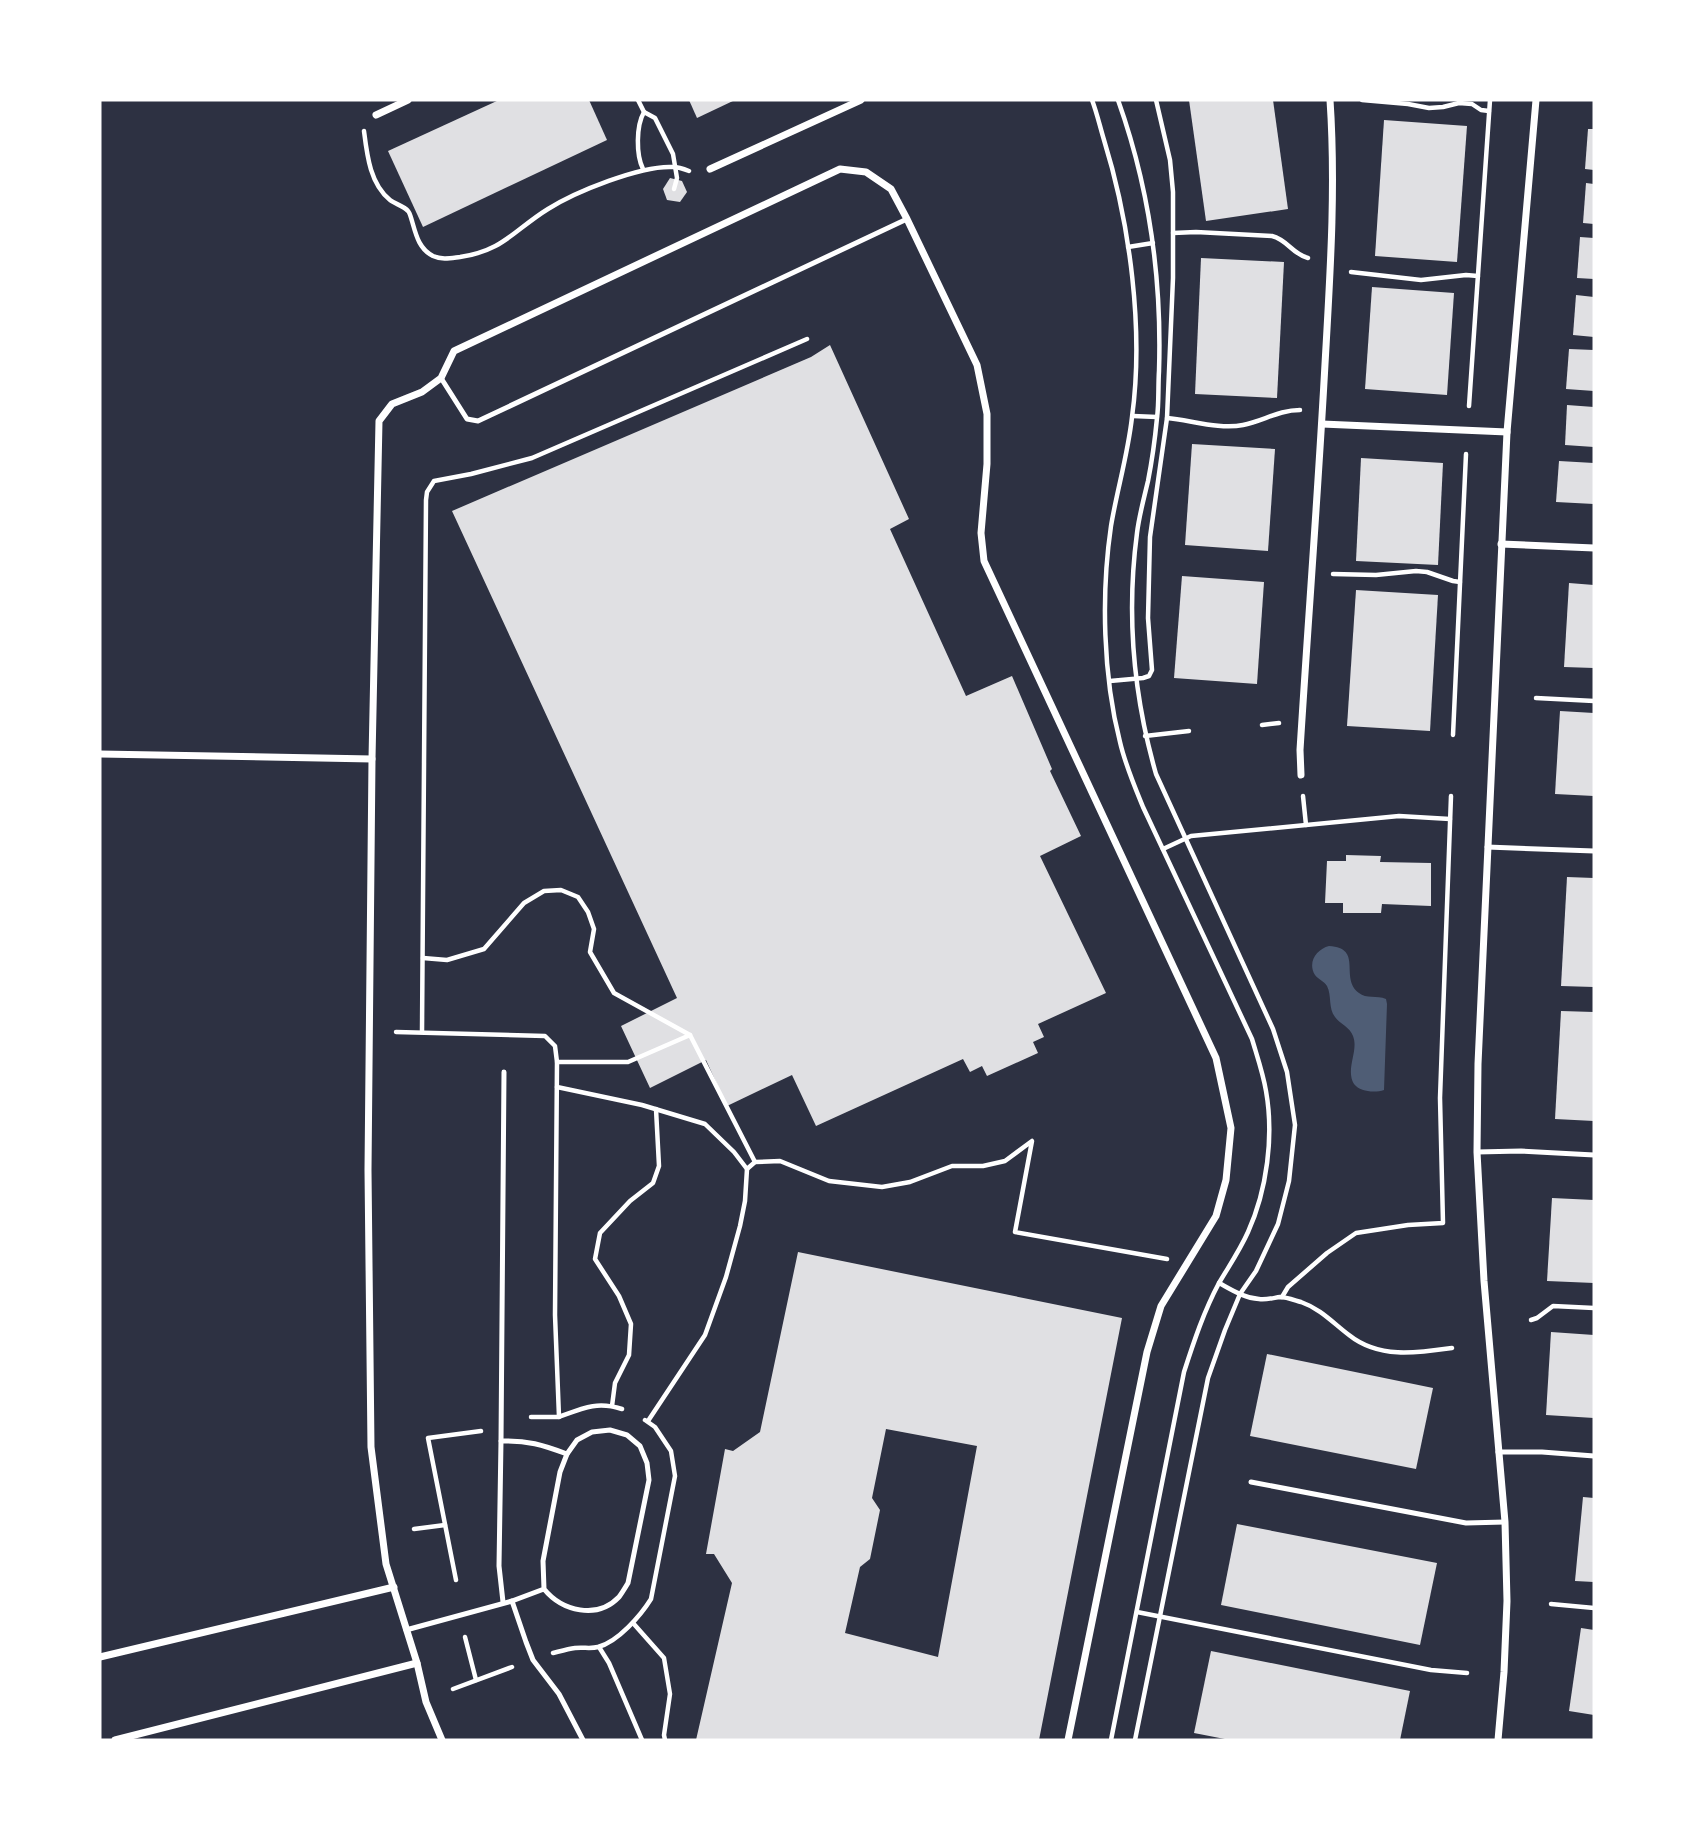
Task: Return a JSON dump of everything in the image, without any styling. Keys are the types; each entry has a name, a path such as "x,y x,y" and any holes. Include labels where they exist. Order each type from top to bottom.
{"street":[{"path":"376,116 408,100"},
{"path":"710,169 861,100"},
{"path":"1301,775 1301,737 1331,264 1334,150 1330,100"},
{"path":"1498,1740 1506,1613 1505,1522 1484,1281 1477,1152 1478,1064 1507,432 1536,100"},
{"path":"442,1740 426,1702 386,1564 371,1447 368,1170 372,759 380,421 391,404 422,392 441,378 454,351 840,169 866,172 891,189 977,365 987,415 987,464 981,533 984,561 1216,1058 1231,1128 1226,1180 1216,1216 1161,1306 1147,1352 1068,1740"},
{"path":"1322,424 1507,432"},
{"path":"1501,544 1594,548"},
{"path":"100,754 372,759"},
{"path":"100,1657 394,1587"},
{"path":"115,1740 416,1663"}],"lane":[{"path":"441,378 467,419 478,421 907,219"},
{"path":"1487,847 1594,851"},
{"path":"503,1602 499,1566 504,1072"},
{"path":"1477,1152 1521,1151 1594,1155"},
{"path":"610,1430 627,1435 640,1446 647,1463 649,1480 628,1583 619,1597 607,1606 587,1611 568,1607 552,1598 544,1589 542,1561 560,1472 567,1454 577,1440 592,1432 610,1430"},
{"path":"501,1441 522,1440 567,1454"},
{"path":"1498,1452 1594,1456"},
{"path":"1251,1482 1466,1524 1505,1522"},
{"path":"406,1630 512,1601 544,1589"},
{"path":"512,1601 533,1660 559,1694 583,1740"}],"path":[{"path":"638,100 644,112 655,118 673,154 677,178 674,190"},
{"path":"1118,100 1130,133 1148,211 1160,329 1157,417 1149,477 1137,532 1132,592 1135,679 1145,736 1156,774 1273,1029 1287,1072 1295,1125 1289,1181 1278,1224 1256,1272 1240,1294 1208,1378 1135,1740"},
{"path":"1110,681 1149,676 1152,670 1148,618 1150,537 1167,418 1173,291 1173,192 1170,160 1156,100"},
{"path":"1362,100 1429,108 1459,103 1472,104 1481,110 1489,111"},
{"path":"1469,407 1490,100"},
{"path":"643,169 638,134 639,121 644,112"},
{"path":"362,121 374,178 390,199 410,212 420,245 444,259 479,253 500,244 549,208 584,191 643,169 676,167 702,172 710,169"},
{"path":"1173,233 1272,236 1282,239 1298,256 1308,258"},
{"path":"1128,247 1153,243"},
{"path":"1351,272 1421,280 1478,276"},
{"path":"422,1032 426,500 430,486 440,479 532,458 807,339"},
{"path":"1167,418 1228,427 1244,425 1287,410 1300,410"},
{"path":"1133,416 1157,417"},
{"path":"1453,735 1466,454"},
{"path":"1333,574 1376,575 1416,571 1460,582"},
{"path":"1536,698 1594,701"},
{"path":"1262,725 1279,723"},
{"path":"1145,736 1189,732"},
{"path":"1303,796 1306,825"},
{"path":"1282,1297 1288,1287 1327,1253 1356,1233 1443,1223 1440,1098 1451,796"},
{"path":"1163,849 1185,838 1306,825 1399,816 1450,820"},
{"path":"423,958 447,960 484,950 524,903 544,891 561,890 578,897 588,912 594,929 590,952 614,993 690,1035 755,1161"},
{"path":"396,1032 545,1036 555,1046 555,1315 559,1417"},
{"path":"557,1062 628,1062 690,1035"},
{"path":"557,1087 656,1109 705,1124 747,1169 740,1226 726,1277 705,1335 648,1422"},
{"path":"612,1406 615,1383 629,1355 631,1324 619,1296 595,1259 600,1233 630,1201 653,1183 659,1166 656,1109"},
{"path":"747,1169 755,1161 780,1161 829,1181 882,1187 909,1182 951,1166 983,1166 1005,1161 1032,1140 1015,1232 1187,1263"},
{"path":"1219,1283 1240,1294 1261,1299 1282,1297 1302,1303 1320,1311 1365,1346 1396,1353 1452,1348"},
{"path":"1531,1320 1553,1306 1594,1308"},
{"path":"530,1416 559,1417 591,1405 612,1406 624,1410"},
{"path":"552,1653 599,1647 633,1623 651,1599 675,1476 671,1451 655,1427 636,1414"},
{"path":"456,1580 428,1438 482,1430"},
{"path":"414,1529 445,1525"},
{"path":"1551,1604 1594,1608"},
{"path":"1137,1612 1431,1670 1467,1673"},
{"path":"633,1623 664,1658 670,1694 665,1740"},
{"path":"465,1637 476,1680"},
{"path":"599,1647 609,1662 642,1740"},
{"path":"453,1689 512,1667"}],"water":[{"path":"1329,946 1346,952 1353,987 1359,993 1386,999 1384,1090 1372,1092 1354,1084 1351,1072 1353,1036 1333,1013 1327,986 1316,976 1312,965 1321,950"}],"building":[{"path":"499,100 589,100 607,140 423,227 388,151"},
{"path":"689,100 735,100 697,118"},
{"path":"1189,100 1273,100 1288,209 1206,221"},
{"path":"1384,120 1467,126 1457,262 1375,256"},
{"path":"1588,129 1594,129 1594,170 1585,169"},
{"path":"670,178 682,181 687,192 680,202 667,200 663,189"},
{"path":"1586,183 1594,184 1594,224 1583,223"},
{"path":"1580,237 1594,238 1594,279 1577,278"},
{"path":"1201,258 1284,262 1277,398 1195,394"},
{"path":"1372,287 1454,293 1447,395 1365,389"},
{"path":"1576,295 1594,297 1594,337 1573,335"},
{"path":"830,345 909,519 890,529 966,696 1012,676 1052,769 1050,771 1081,836 1040,856 1106,993 1038,1024 1044,1037 1033,1042 1038,1053 987,1076 982,1066 970,1072 963,1059 816,1126 792,1075 727,1106 706,1060 650,1088 621,1026 677,998 452,511 811,357"},
{"path":"1569,349 1594,350 1594,391 1566,389"},
{"path":"1567,405 1594,407 1594,447 1565,445"},
{"path":"1192,444 1275,449 1268,551 1185,545"},
{"path":"1361,458 1443,463 1438,565 1356,561"},
{"path":"1559,461 1594,463 1594,504 1556,502"},
{"path":"1182,576 1264,582 1257,684 1174,678"},
{"path":"1569,583 1594,585 1594,668 1564,667"},
{"path":"1356,590 1438,595 1430,731 1347,726"},
{"path":"1560,711 1594,713 1594,796 1555,794"},
{"path":"1346,855 1381,856 1380,862 1431,863 1431,906 1382,904 1381,913 1343,913 1343,903 1325,903 1327,861 1346,861"},
{"path":"1567,877 1594,878 1594,987 1561,986"},
{"path":"1561,1011 1594,1012 1594,1121 1555,1119"},
{"path":"1552,1198 1594,1200 1594,1283 1547,1281"},
{"path":"798,1252 1122,1318 1039,1740 696,1740 732,1583 714,1554 706,1554 725,1449 733,1451 760,1432","holes":["886,1429 977,1446 938,1657 845,1633 860,1567 870,1559 880,1510 872,1498"]},
{"path":"1551,1332 1594,1335 1594,1418 1546,1415"},
{"path":"1267,1354 1433,1388 1416,1469 1250,1436"},
{"path":"1583,1497 1594,1498 1594,1582 1575,1581"},
{"path":"1237,1524 1437,1563 1420,1645 1221,1605"},
{"path":"1581,1628 1594,1630 1594,1715 1569,1711"},
{"path":"1211,1651 1410,1691 1400,1740 1230,1740 1194,1733"}]}
